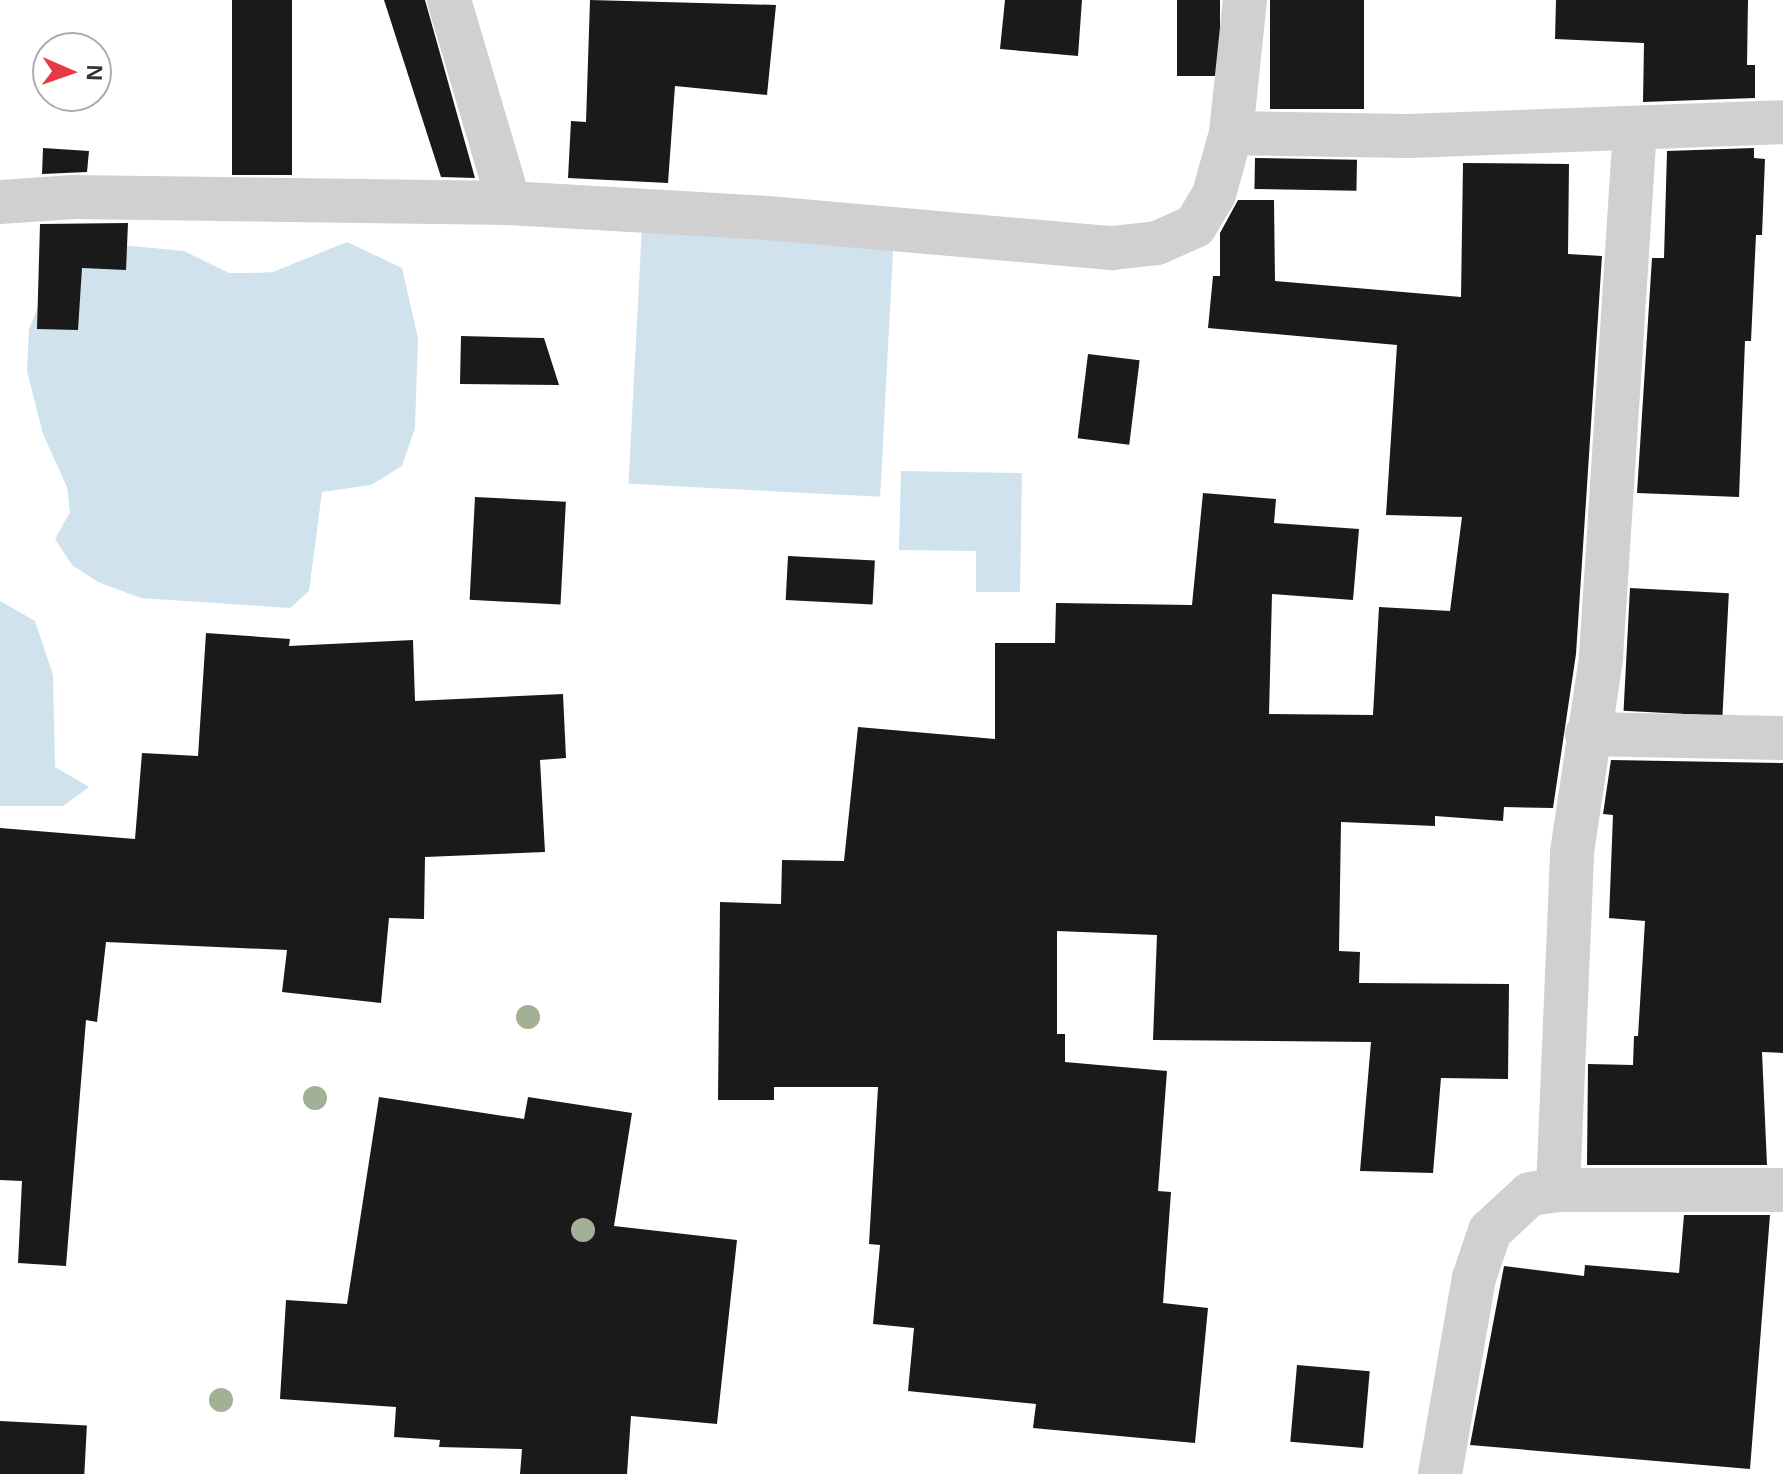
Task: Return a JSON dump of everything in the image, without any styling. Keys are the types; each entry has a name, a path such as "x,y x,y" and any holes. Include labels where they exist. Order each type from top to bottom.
{"street":[{"path":"449,0 509,203"},
{"path":"0,202 74,197 509,203 767,218 1112,248 1157,243 1195,226 1214,194 1231,133 1245,0"},
{"path":"1231,133 1408,136 1783,122"},
{"path":"1558,1190 1572,852 1587,734 1601,657 1635,129"},
{"path":"1587,734 1783,738"},
{"path":"1440,1474 1474,1278 1490,1231 1530,1194 1558,1190 1783,1190"}],"water":[{"path":"642,226 894,239 880,497 628,484"},
{"path":"347,242 402,268 418,338 415,428 402,466 371,485 322,492 309,591 290,608 141,598 98,582 72,565 55,539 70,512 67,487 43,434 27,371 29,329 45,290 121,245 184,251 229,273 253,273 273,272"},
{"path":"901,471 1022,473 1020,592 976,592 976,551 899,550"},
{"path":"0,601 35,621 53,675 55,767 89,787 63,806 0,806"}],"building":[{"path":"232,0 292,0 292,175 232,175"},
{"path":"384,0 425,0 475,178 441,177"},
{"path":"590,0 776,5 767,95 675,86 668,183 568,178 571,121 586,122"},
{"path":"1005,0 1082,0 1078,56 1000,49"},
{"path":"1177,0 1220,0 1220,76 1177,76"},
{"path":"1270,0 1364,0 1364,109 1270,109"},
{"path":"1556,0 1748,0 1747,65 1755,65 1755,98 1643,102 1644,43 1555,39"},
{"path":"43,148 89,151 87,172 42,174"},
{"path":"1754,148 1754,158 1765,159 1762,235 1756,235 1751,341 1745,341 1739,497 1637,493 1652,258 1664,258 1667,151"},
{"path":"1255,158 1357,160 1356,191 1254,189"},
{"path":"1463,163 1569,164 1568,254 1602,256 1576,654 1553,808 1504,807 1503,821 1435,816 1435,826 1341,822 1339,951 1360,952 1359,983 1509,984 1508,1079 1441,1078 1433,1173 1360,1171 1371,1042 1153,1040 1157,935 1057,931 1057,1034 1065,1034 1065,1062 1167,1071 1158,1191 1171,1192 1163,1303 1208,1308 1195,1443 1033,1428 1036,1404 908,1391 914,1328 873,1324 880,1245 869,1244 878,1087 774,1087 774,1100 718,1100 720,902 781,904 782,860 844,861 858,727 995,739 995,643 1055,643 1056,603 1192,605 1203,493 1276,499 1274,523 1359,529 1353,600 1272,594 1269,714 1373,715 1379,607 1450,611 1462,517 1386,515 1397,345 1208,328 1213,276 1220,276 1220,233 1238,200 1274,200 1275,281 1461,297"},
{"path":"128,223 126,270 82,268 78,330 37,329 40,224"},
{"path":"461,336 544,338 559,385 460,384"},
{"path":"1088,354 1140,360 1129,445 1078,438"},
{"path":"475,497 566,502 560,605 470,600"},
{"path":"788,556 875,561 873,604 786,600"},
{"path":"1630,588 1729,593 1722,716 1624,711"},
{"path":"206,633 290,639 289,646 413,640 415,701 563,694 566,758 540,760 545,852 425,857 424,919 389,918 381,1003 282,992 287,950 106,942 97,1022 86,1020 66,1266 18,1263 22,1181 0,1180 0,828 135,839 142,753 198,756"},
{"path":"1611,760 1783,763 1783,1053 1762,1052 1767,1165 1587,1165 1588,1064 1633,1065 1634,1036 1638,1036 1645,921 1609,918 1613,815 1603,814"},
{"path":"379,1097 524,1119 528,1097 632,1113 614,1226 737,1240 717,1424 631,1416 627,1474 520,1474 522,1449 439,1447 440,1440 394,1437 396,1407 280,1399 286,1300 347,1304"},
{"path":"1684,1215 1770,1215 1750,1469 1470,1445 1504,1266 1584,1276 1585,1265 1679,1273"},
{"path":"1297,1365 1370,1371 1363,1448 1290,1442"},
{"path":"0,1421 87,1426 84,1474 0,1474"}]}
